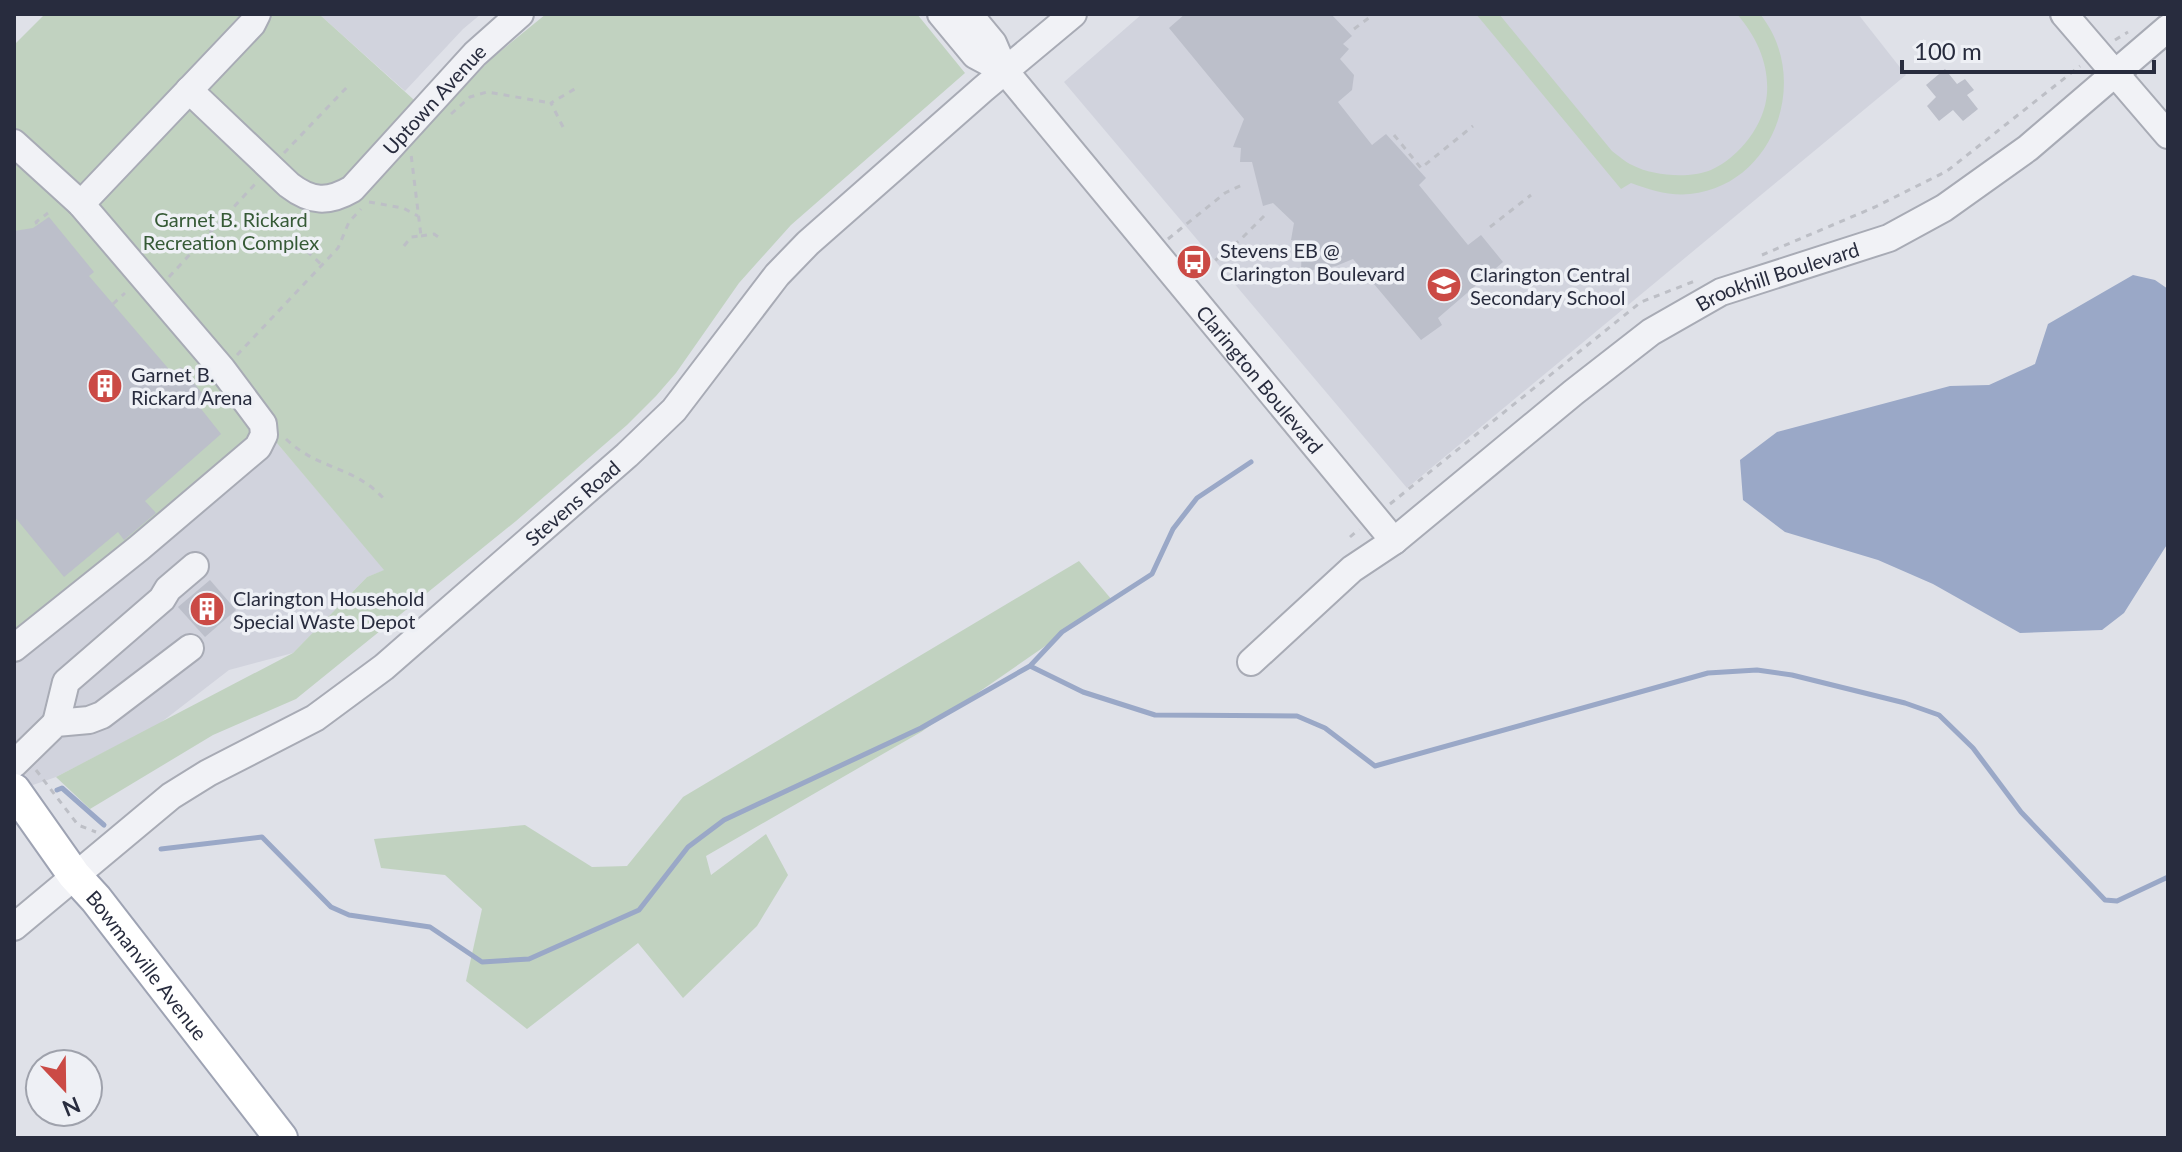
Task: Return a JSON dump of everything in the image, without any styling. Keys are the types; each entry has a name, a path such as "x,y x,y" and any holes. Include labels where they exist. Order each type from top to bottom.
{"main road":[{"name":"Bowmanville Avenue","path":"20,773 74,875 96,899 281,1138"}],"street":[{"path":"81,204 252,24 257,14"},
{"name":"Uptown Avenue","path":"365,195 475,54 520,14"},
{"name":"Clarington Boulevard","path":"941,14 975,55 1005,71"},
{"name":"Clarington Boulevard","path":"969,14 993,43 1005,71 1394,541"},
{"name":"Stevens Road","path":"14,927 171,796 208,773 315,718 384,667 627,455 674,410 777,275 808,243 1073,14"},
{"path":"2064,14 2168,135"},
{"name":"Brookhill Boulevard","path":"1251,662 1352,569 1394,541 1651,332 1721,292 1889,238 1944,208 2028,148 2168,28"},
{"path":"189,90 303,196 328,199 365,195"},
{"path":"14,143 81,204 203,345 255,410 263,424 264,435 258,447 14,648"},
{"path":"20,773 56,723 66,682 162,599 168,589 195,566"},
{"path":"56,723 89,720 102,715 190,648"}],"path":[{"path":"1354,29 1374,14"},
{"path":"277,161 348,86"},
{"path":"447,118 470,97 487,92 551,103 578,87"},
{"path":"551,103 563,127"},
{"path":"1394,135 1421,168 1473,126"},
{"path":"403,164 418,146"},
{"path":"411,154 421,236"},
{"path":"161,285 265,174"},
{"path":"1153,251 1225,193 1244,184"},
{"path":"229,363 338,248 365,195 418,216"},
{"path":"1490,227 1531,195"},
{"path":"1206,268 1268,212"},
{"path":"37,224 48,213"},
{"path":"404,246 411,237 434,234 441,239"},
{"path":"298,243 322,265"},
{"path":"113,304 125,293"},
{"path":"263,424 306,456 366,481 384,499"},
{"path":"20,773 78,825 96,832"}],"shaded area":[{"path":"319,14 481,14 405,91"},
{"name":"Clarington Central Secondary School","path":"1142,14 1858,14 1906,75 1407,488 1064,82"},
{"path":"276,442 385,570 367,577 293,653 229,670 159,724 56,777 30,786 14,764 14,660"}],"green space":[{"name":"Garnet B. Rickard Recreation Complex","path":"45,14 319,14 434,118 491,59 546,14 917,14 965,73 791,225 739,283 676,373 656,396 516,521 296,699 213,735 90,809 56,777 293,653 367,577 384,570 276,442 14,658 14,45"},
{"path":"1476,14 1499,14 1612,151 1641,169 1682,175 1702,173 1722,164 1741,148 1756,128 1765,105 1766,71 1750,31 1737,14 1760,14 1775,40 1783,68 1783,97 1776,125 1763,150 1744,171 1720,186 1690,194 1660,192 1631,183 1621,189"},
{"path":"1079,561 1112,600 921,732 706,856 711,875 766,834 788,875 757,926 683,998 638,943 527,1029 466,981 482,909 445,875 381,868 374,839 525,825 592,867 627,866 683,797"}],"water":[{"path":"2133,275 2155,280 2168,289 2168,543 2124,613 2102,630 2020,633 1933,584 1878,560 1785,532 1743,500 1740,460 1777,432 1950,386 1989,385 2035,364 2048,324"}],"building":[{"path":"1185,14 1331,14 1352,36 1343,44 1349,49 1340,59 1354,75 1352,90 1338,102 1372,145 1386,134 1426,178 1419,185 1468,245 1481,235 1503,262 1438,318 1442,325 1421,340 1353,259 1336,266 1301,272 1302,241 1291,240 1294,223 1273,203 1263,206 1252,162 1240,162 1241,148 1233,147 1244,119 1169,28"},
{"path":"1945,69 1957,84 1965,79 1974,90 1967,95 1978,109 1963,121 1953,110 1939,121 1927,106 1936,97 1926,85"},
{"name":"Garnet B. Rickard Arena","path":"49,217 94,272 89,276 173,374 181,367 206,398 198,405 221,434 145,501 156,513 124,540 118,532 64,577 14,516 14,231 33,228"},
{"name":"Clarington Household Special Waste Depot","path":"210,580 236,610 205,637 178,607"}],"waterway":[{"path":"161,849 262,837 331,907 349,915 430,927 482,962 529,959 639,910 688,847 724,820 921,728 1030,666 1062,632 1152,574 1173,529 1197,498 1251,462"},
{"path":"1030,666 1083,692 1155,715 1297,716 1325,728 1375,766 1708,673 1757,670 1792,675 1905,703 1939,715 1973,748 2021,812 2105,900 2117,901 2168,877"},
{"path":"57,790 62,788 104,825"}],"place":[{"name":"Stevens EB @ Clarington Boulevard","path":"1194,262"},
{"name":"Clarington Central Secondary School","path":"1444,285"},
{"name":"Garnet B. Rickard Arena","path":"105,386"},
{"name":"Clarington Household Special Waste Depot","path":"207,609"}]}
